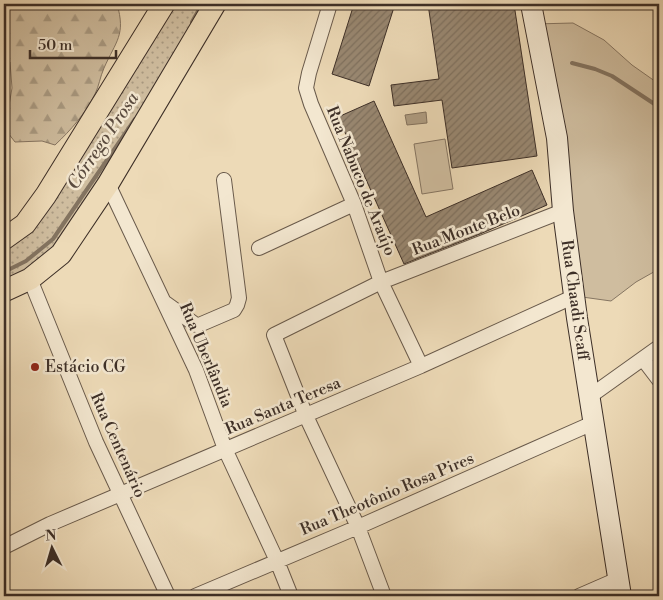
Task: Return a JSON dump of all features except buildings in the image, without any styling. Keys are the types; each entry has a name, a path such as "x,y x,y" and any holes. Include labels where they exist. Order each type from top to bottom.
{"main road":[{"path":"4,239 25,224 46,195 164,4"},
{"path":"4,291 30,279 61,254 108,184 215,4"}],"street":[{"name":"Rua Nabuco de Araújo","path":"330,4 309,72 306,88 354,204 381,282 421,366"},
{"name":"Rua Chaadi Scaff","path":"531,4 557,138 563,211 575,296 576,318 619,588"},
{"path":"164,302 196,325 234,310 237,305 239,298 224,180"},
{"name":"Rua Uberlândia","path":"108,184 196,370 225,449 277,561 291,596"},
{"path":"259,248 354,204"},
{"name":"Rua Monte Belo","path":"306,416 274,335 381,282 563,211"},
{"name":"Rua Centenário","path":"30,279 96,442 168,596"},
{"name":"Rua Santa Teresa","path":"4,547 120,493 306,416 575,296"},
{"path":"589,397 659,347"},
{"path":"643,359 659,380"},
{"path":"306,416 358,527 384,596"},
{"name":"Rua Theotônio Rosa Pires","path":"195,596 358,527 592,423"},
{"path":"579,596 619,588"}],"green space":[{"path":"15,4 117,4 120,15 120,31 96,91 77,121 55,145 42,141 15,142 5,129 12,88 10,62 4,57 4,10"},
{"path":"164,4 215,4 75,234 4,291 4,239"},
{"path":"573,23 604,40 632,65 659,84 659,269 636,282 611,301 575,296 534,24"},
{"path":"445,139 453,189 422,194 414,144"}],"shaded area":[{"path":"426,112 427,123 407,125 405,115"}],"waterway":[{"name":"Córrego Prosa","path":"192,22 202,4"},
{"path":"572,63 612,76 659,107"},
{"name":"Córrego Prosa","path":"4,272 26,261 53,239 135,119"}],"place":[{"name":"Estácio CG","path":"35,367"}]}
